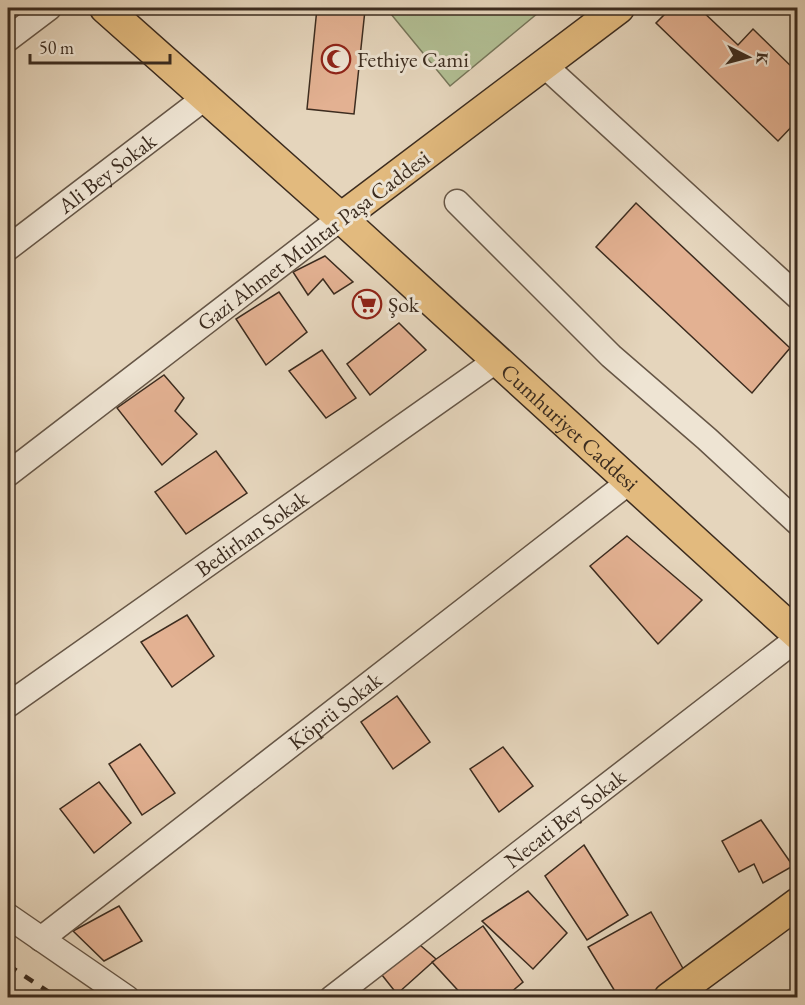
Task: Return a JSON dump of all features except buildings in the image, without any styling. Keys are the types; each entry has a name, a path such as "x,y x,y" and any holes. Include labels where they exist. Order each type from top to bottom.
{"main road":[{"name":"Cumhuriyet Caddesi","path":"105,8 341,218 798,637"},
{"name":"Gazi Ahmet Muhtar Paşa Caddesi","path":"341,218 620,8"},
{"path":"669,998 798,903"}],"street":[{"path":"8,39 49,8"},
{"path":"544,64 798,297"},
{"name":"Ali Bey Sokak","path":"8,248 206,97"},
{"path":"457,202 611,356 707,439 798,524"},
{"name":"Gazi Ahmet Muhtar Paşa Caddesi","path":"8,474 341,218"},
{"name":"Bedirhan Sokak","path":"8,705 497,360"},
{"name":"Köprü Sokak","path":"41,939 629,482"},
{"name":"Necati Bey Sokak","path":"332,998 798,637"},
{"path":"8,916 127,998"}],"green space":[{"path":"386,8 544,8 450,86"}],"railway":[{"path":"8,965 58,998"}],"place":[{"name":"Fethiye Cami","path":"336,59"},
{"name":"Şok","path":"367,304"}]}
